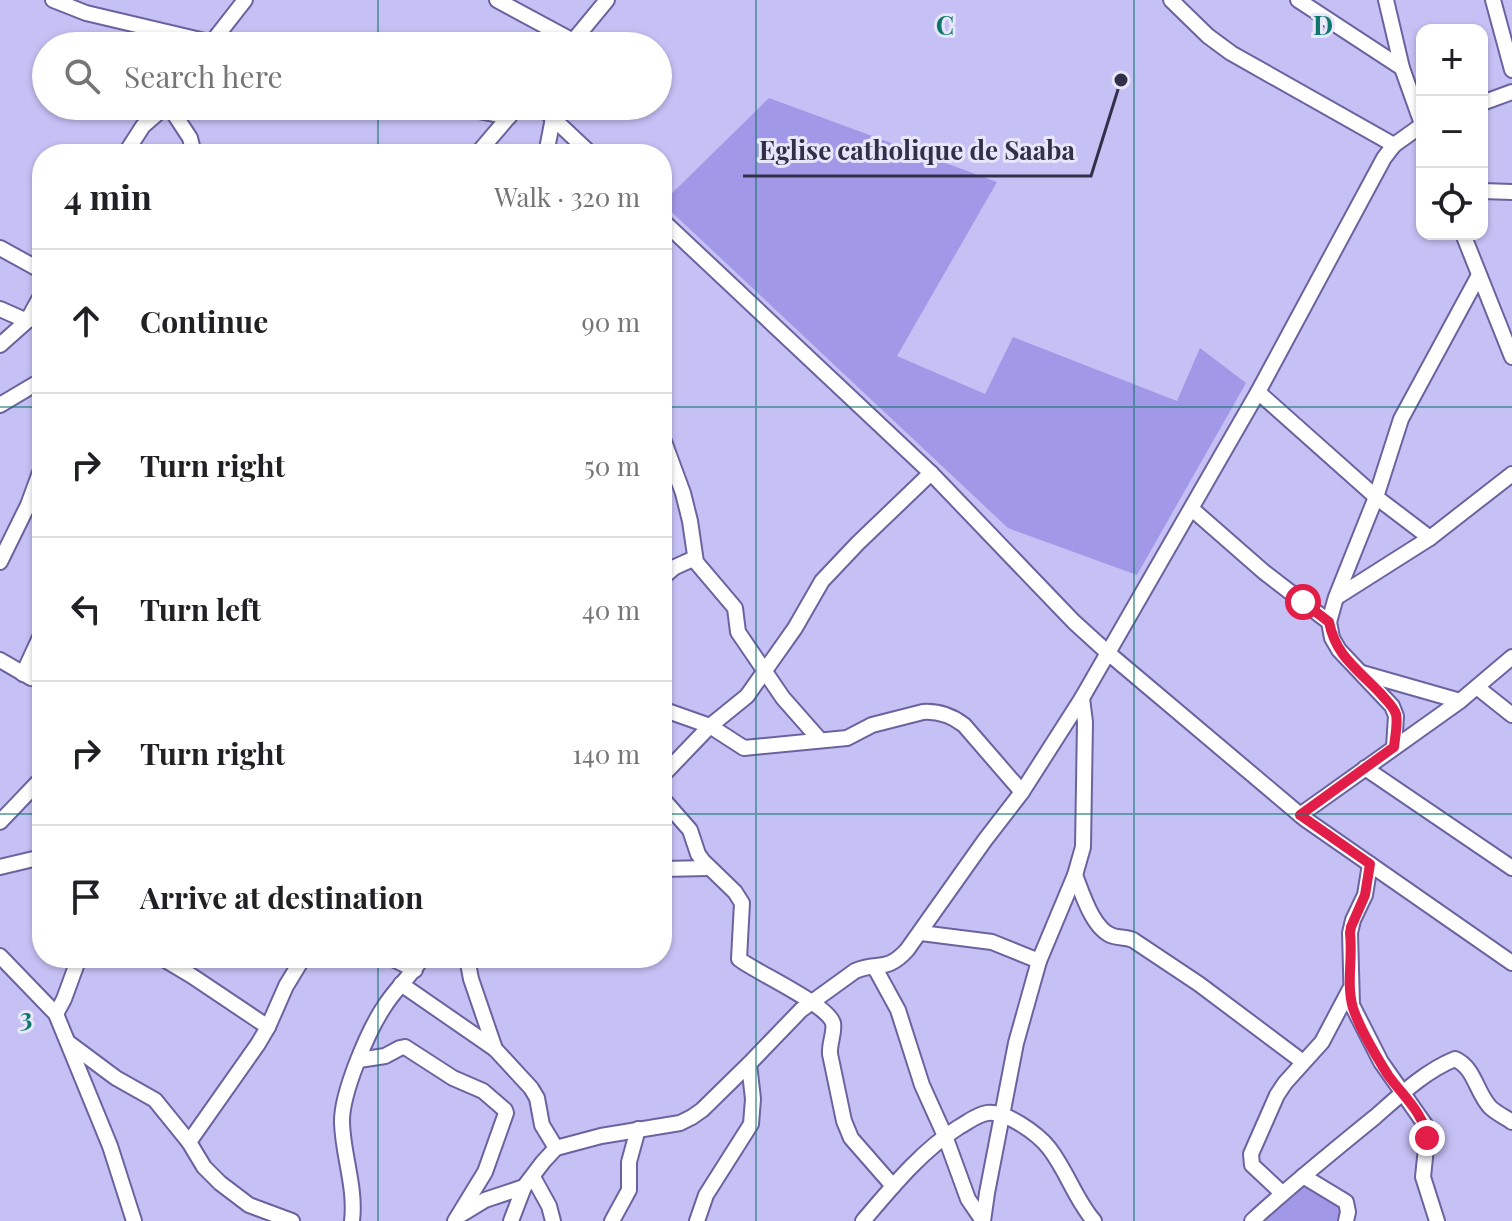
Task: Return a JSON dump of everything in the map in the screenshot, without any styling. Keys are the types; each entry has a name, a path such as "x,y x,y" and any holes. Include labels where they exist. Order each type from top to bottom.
{"street":[{"path":"53,0 171,32"},
{"path":"224,32 245,0"},
{"path":"497,0 551,32"},
{"path":"581,32 607,0"},
{"path":"1171,0 1208,36 1231,53 1394,145"},
{"path":"1298,0 1402,68"},
{"path":"1386,0 1402,68 1416,108"},
{"path":"1493,0 1512,70"},
{"path":"1488,101 1512,92"},
{"path":"131,144 150,120"},
{"path":"178,120 192,144"},
{"path":"486,144 507,120"},
{"path":"548,144 553,120"},
{"path":"555,120 580,144"},
{"path":"511,1221 528,1182 556,1148 601,1136 680,1123 692,1117 810,1002 861,968 875,968 900,958 921,933 1022,792 1082,698 1258,392 1376,173 1394,145 1416,129"},
{"path":"1488,191 1512,192"},
{"path":"672,229 931,473 1074,622 1107,652 1300,815 1512,963"},
{"path":"1465,240 1510,348"},
{"path":"0,248 32,266"},
{"path":"1394,747 1396,716 1392,706 1339,650 1332,638 1329,622 1376,497 1401,419 1479,275"},
{"path":"0,309 27,321"},
{"path":"0,345 27,321 32,312"},
{"path":"0,405 32,386"},
{"path":"1258,392 1376,497 1430,538"},
{"path":"672,462 687,507 699,567 735,608 738,632 790,706 820,740"},
{"path":"672,766 710,726 747,696 795,628 822,581 931,473"},
{"path":"1336,597 1430,538 1512,474"},
{"path":"0,562 32,494"},
{"path":"1192,509 1264,572 1329,622"},
{"path":"672,570 695,558"},
{"path":"23,674 32,655"},
{"path":"1300,815 1478,688 1512,657"},
{"path":"0,660 32,677"},
{"path":"1361,673 1460,701"},
{"path":"1478,688 1512,715"},
{"path":"983,1221 1016,1043 1039,961 1075,875 1083,847 1085,722 1082,698"},
{"path":"672,713 710,726 744,748 847,738 872,725 923,712 938,714 956,719 964,725 1022,792"},
{"path":"1365,768 1512,868"},
{"path":"0,822 32,788"},
{"path":"672,809 690,830 698,854 742,903 739,959 830,1017 833,1028 831,1061 844,1121 851,1138 893,1186"},
{"path":"0,867 32,859"},
{"path":"1370,864 1363,902 1351,927 1350,989 1355,1012 1367,1037 1388,1074 1426,1126 1423,1177 1437,1221"},
{"path":"672,869 709,868"},
{"path":"1075,875 1092,915 1111,935 1133,940 1199,984 1303,1062"},
{"path":"921,933 992,942 1039,961"},
{"path":"0,956 56,1014 110,1146 134,1221"},
{"path":"56,1014 75,968"},
{"path":"179,968 268,1027"},
{"path":"189,1142 268,1027 297,968"},
{"path":"352,1221 352,1185 345,1156 342,1112 359,1060 383,1007 415,968"},
{"path":"469,968 495,1049"},
{"path":"875,968 898,1010 922,1085 968,1199 983,1221"},
{"path":"401,984 495,1049 531,1088 537,1098 542,1125 556,1148"},
{"path":"1282,1193 1252,1165 1251,1154 1277,1095 1322,1042 1350,989"},
{"path":"69,1042 116,1078 155,1100 189,1142 204,1167 230,1191 249,1205 292,1221"},
{"path":"359,1060 385,1056 405,1047 453,1078 483,1091 505,1110 485,1172 455,1220"},
{"path":"1252,1221 1403,1094 1455,1059 1470,1071 1490,1107 1512,1122"},
{"path":"697,1221 706,1195 751,1124 753,1099 749,1064"},
{"path":"863,1221 933,1145 983,1114 991,1113 1004,1115 1037,1135 1048,1146 1094,1221"},
{"path":"612,1221 629,1190 629,1162 638,1129"},
{"path":"1303,1176 1346,1202 1346,1221"},
{"path":"455,1220 471,1207 528,1182"},
{"path":"528,1182 549,1206 553,1221"}],"shaded area":[{"path":"769,98 997,182 897,356 985,394 1013,337 1177,401 1200,348 1246,383 1137,575 1008,528 672,212 672,193"},
{"path":"1301,1180 1354,1212 1351,1221 1250,1221"}],"place":[{"name":"Eglise catholique de Saaba","path":"1121,80"}],"route":[{"path":"1303,602 1329,622 1332,638 1339,650 1392,706 1396,716 1394,747 1300,815 1370,864 1363,902 1350,933 1352,1005 1388,1074 1426,1126 1427,1138"}]}
